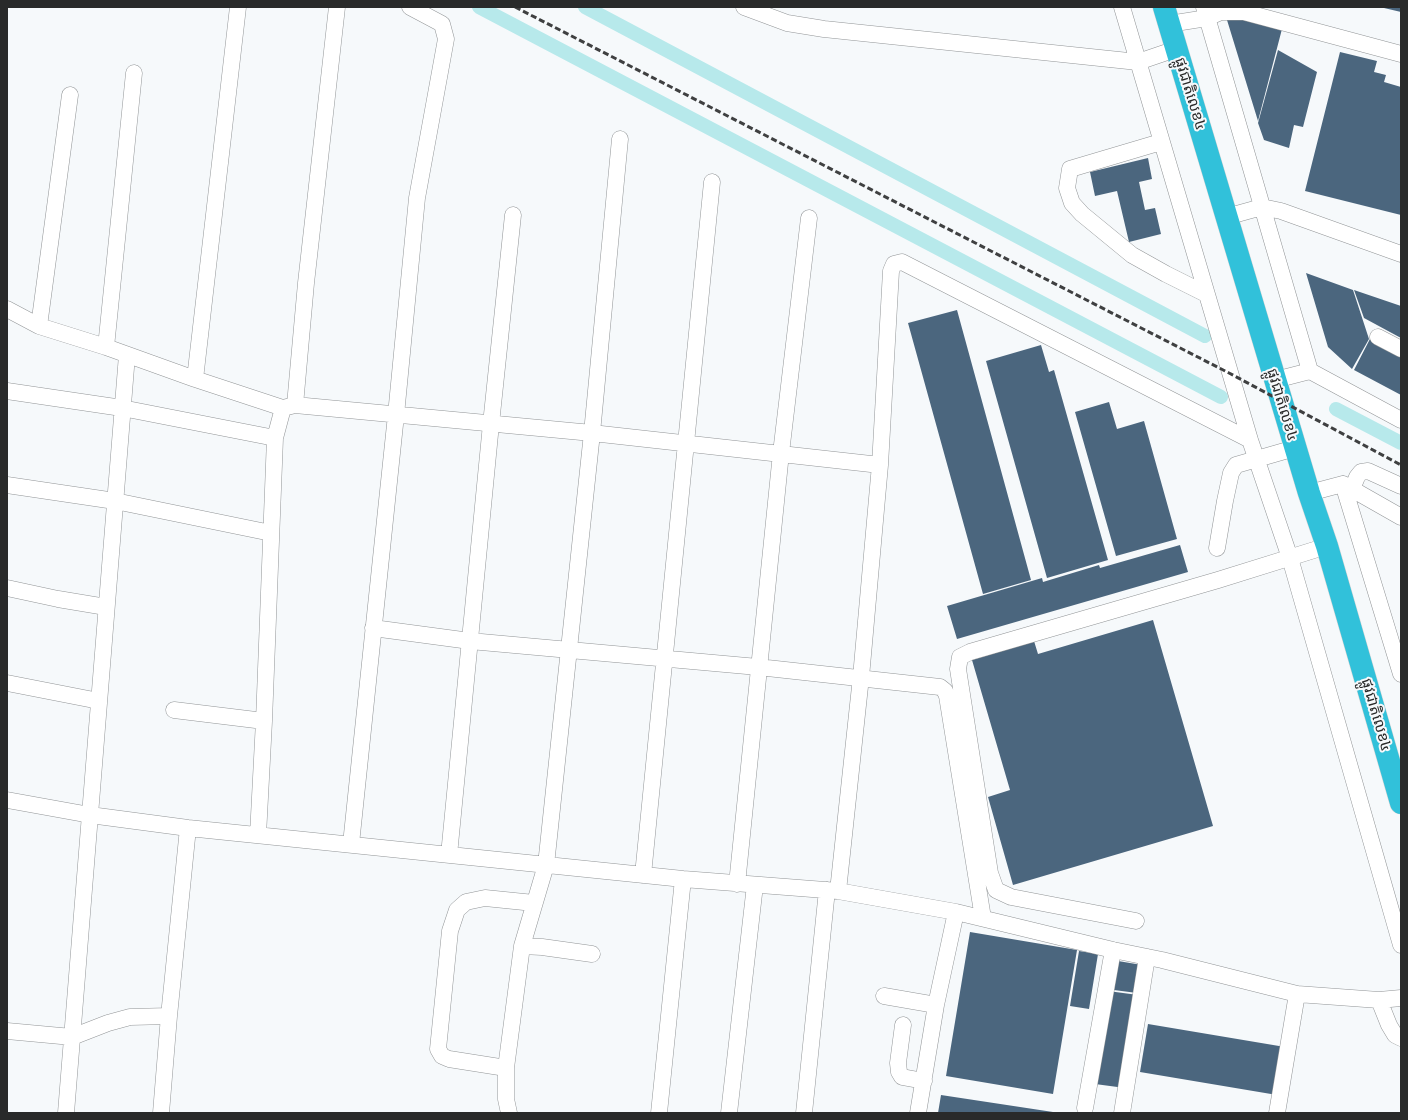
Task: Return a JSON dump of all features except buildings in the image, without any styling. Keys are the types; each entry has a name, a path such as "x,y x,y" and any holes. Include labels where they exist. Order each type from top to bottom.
{"highway":[{"name":"ផ្លូវជាតិលេខ៤","path":"1166,15 1295,448 1327,546 1401,803"}],"street":[{"path":"195,379 238,7"},
{"path":"258,835 275,438 289,406 307,276 337,7"},
{"path":"351,844 417,198 446,39 442,24 410,7"},
{"path":"744,7 787,23 824,29 1138,62 1176,49"},
{"path":"1122,7 1250,440 1290,558 1401,945"},
{"path":"1166,15 1206,12 1244,12 1401,54"},
{"path":"1206,12 1310,371"},
{"path":"106,347 134,73"},
{"path":"39,326 70,95"},
{"path":"509,1113 506,1099 506,1068 522,946 546,865 592,433 620,138"},
{"path":"1162,142 1070,169 1067,188 1072,202 1082,214 1132,255 1206,294"},
{"path":"644,875 712,182"},
{"path":"1226,217 1262,207 1281,211 1401,254"},
{"path":"449,855 513,215"},
{"path":"737,884 758,667 808,218"},
{"path":"804,1113 861,677 880,465 891,271 894,264 902,262 1250,440"},
{"path":"7,309 39,326 106,347 195,379 289,406 592,433 880,465"},
{"path":"1378,337 1401,349"},
{"path":"66,1113 127,355"},
{"path":"1275,380 1310,371 1401,420"},
{"path":"7,391 122,408 275,438"},
{"path":"1218,548 1222,514 1231,474 1236,466 1295,448"},
{"path":"1309,493 1348,486 1361,472 1368,471 1401,486"},
{"path":"7,485 115,501 270,533"},
{"path":"1348,486 1401,517"},
{"path":"1348,486 1401,674"},
{"path":"1136,920 1011,897 996,890 990,873 958,669 960,657 970,652 1327,546"},
{"path":"7,588 106,607"},
{"path":"373,628 470,641 861,677 940,687 947,696 983,918"},
{"path":"7,683 99,701"},
{"path":"174,710 264,721"},
{"path":"7,800 90,815 188,828 683,879 833,891 956,912 1297,994 1379,1000 1401,998"},
{"path":"160,1113 188,828"},
{"path":"659,1113 683,879"},
{"path":"729,1113 755,885"},
{"path":"506,1068 449,1058 442,1056 438,1049 450,931 457,910 466,902 485,898 534,904"},
{"path":"918,1113 936,1005 956,912"},
{"path":"522,946 542,947 592,954"},
{"path":"1085,1108 1113,950"},
{"path":"1122,1113 1147,957"},
{"path":"1277,1113 1297,994"},
{"path":"884,996 936,1005"},
{"path":"1379,1000 1389,1025 1395,1035 1401,1038"},
{"path":"7,1031 72,1037 108,1023 130,1017 169,1016"},
{"path":"903,1025 898,1063 899,1072 902,1077 924,1081"}],"waterway":[{"path":"479,7 1221,397"},
{"path":"585,7 1205,336"},
{"path":"1336,409 1401,443"}],"railway":[{"path":"515,7 1229,373 1401,465"}]}
